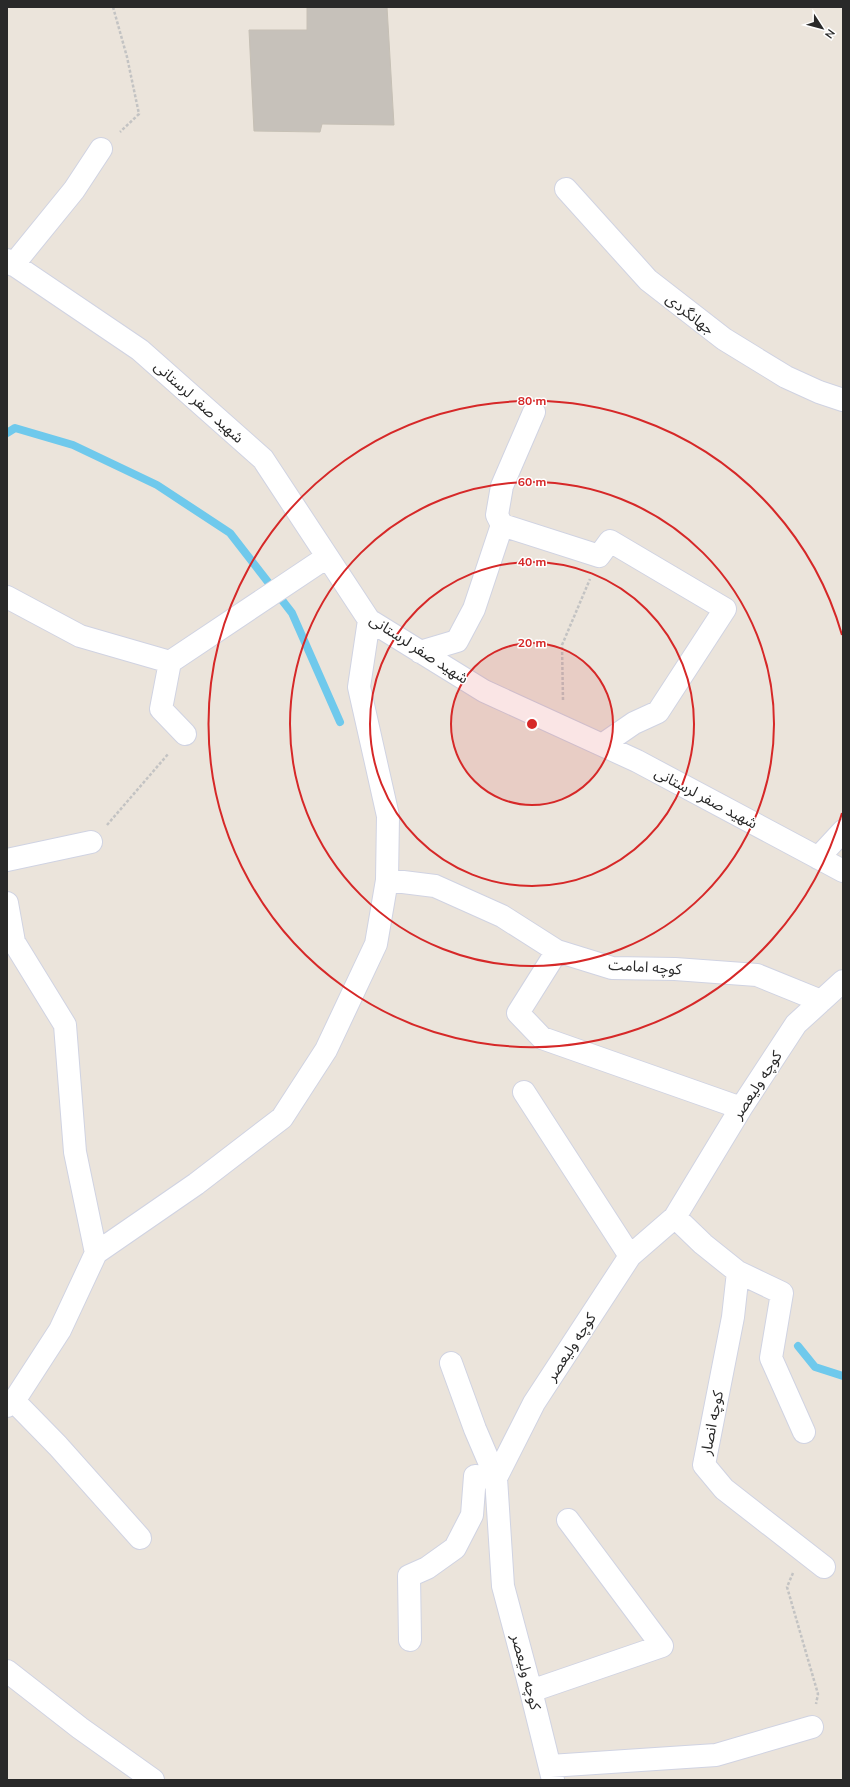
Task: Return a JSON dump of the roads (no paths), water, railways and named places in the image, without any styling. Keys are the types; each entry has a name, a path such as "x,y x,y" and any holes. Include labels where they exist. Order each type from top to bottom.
{"street":[{"path":"10,262 74,190 101,149"},
{"name":"جهانگردی","path":"566,189 648,280 724,339 786,376 819,392 843,400"},
{"name":"شهید صفر لرستانی","path":"10,262 140,350 263,460 369,620 484,691 637,761 843,871"},
{"path":"420,652 457,640 474,609 502,525 497,515 502,486 534,412"},
{"path":"502,525 600,556 610,541 726,609 658,712 634,723 602,745"},
{"path":"184,734 161,709 170,662 327,557"},
{"path":"7,597 80,636 170,662"},
{"path":"140,1538 58,1446 10,1404 60,1330 96,1253 196,1184 282,1118 326,1050 376,944 387,880 388,816 359,688 369,620"},
{"path":"818,858 843,831"},
{"path":"7,860 91,842"},
{"name":"کوچه امامت","path":"387,880 436,886 502,916 557,951 612,968 675,969 758,975 821,1001"},
{"path":"7,903 14,942 65,1025 75,1152 96,1253"},
{"path":"557,951 518,1013 542,1038 741,1108"},
{"name":"کوچه ولیعصر","path":"551,1773 532,1691 503,1586 496,1478 534,1403 630,1256 675,1217 741,1108 796,1024 843,981"},
{"path":"524,1092 630,1256"},
{"path":"675,1217 703,1244 738,1272 782,1293 771,1358 804,1432"},
{"name":"کوچه انصار","path":"738,1272 733,1317 704,1465 724,1489 824,1567"},
{"path":"410,1640 409,1576 427,1568 455,1548 472,1515 475,1476 496,1478 451,1363"},
{"path":"532,1691 662,1646 568,1520"},
{"path":"7,1671 80,1728 153,1780"},
{"path":"551,1773 716,1755 812,1727"}],"waterway":[{"path":"7,433 15,428 73,445 157,485 230,533 292,613 340,722"},
{"path":"798,1346 815,1367 843,1376"}]}
